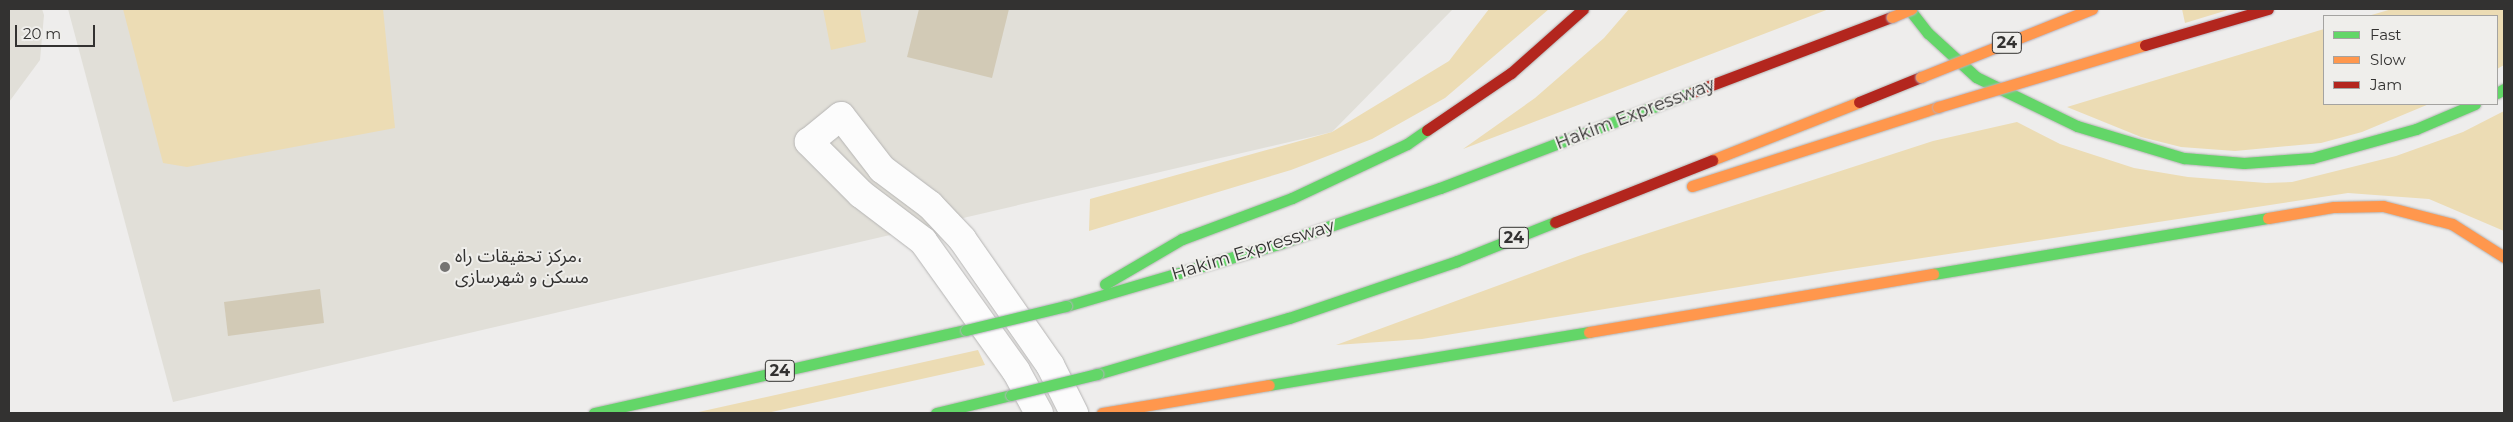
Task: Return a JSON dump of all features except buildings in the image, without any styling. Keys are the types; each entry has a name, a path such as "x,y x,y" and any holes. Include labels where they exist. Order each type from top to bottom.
{"highway":[{"path":"1066,306 1182,239 1317,187 1407,144 1511,73 1583,9"},
{"path":"1910,9 1928,33 1976,77 2077,126 2122,142 2184,158 2244,163 2312,158 2388,138 2470,106"},
{"name":"Hakim Expressway","path":"594,413 1066,306 1309,234 1440,188 1910,9"},
{"name":"24","path":"936,413 1097,374 1289,318 1457,260 2092,9"},
{"path":"1684,188 1938,107 2268,9"},
{"path":"1457,260 1636,204"},
{"path":"1102,413 2334,207 2383,206 2417,213 2452,224 2504,257"}],"street":[{"path":"1039,413 1016,371 923,241 861,194 809,142 841,116 882,168 930,205 962,239 1050,364 1074,413"},
{"path":"861,194 882,168"}],"shaded area":[{"path":"9,9 42,9 44,15 40,60 9,102"},
{"name":"مرکز تحقیقات راه، مسکن و شهرسازی","path":"68,9 1453,9 1332,132 173,402"},
{"path":"123,9 383,9 395,128 187,167 163,163"},
{"path":"823,9 860,9 866,42 831,50"},
{"path":"1489,9 1549,9 1445,98 1372,139 1291,170 1089,231 1090,199 1332,132 1449,61"},
{"path":"1629,9 1829,9 1463,149 1535,98 1604,38"},
{"path":"2182,9 2231,9 2185,23"},
{"path":"2392,9 2504,9 2504,65 2498,68 2498,15 2371,15"},
{"path":"2323,29 2323,105 2427,105 2362,132 2321,143 2235,151 2181,147 2141,137 2067,107"},
{"path":"2504,111 2504,231 2429,199 2348,193 1837,271 1422,339 1336,345 1581,255 1933,141 2017,122 2060,144 2134,168 2188,177 2266,183 2292,182 2396,156 2463,132"},
{"path":"978,350 985,365 767,413 694,413"}],"traffic: fast":[{"path":"1909,9 1928,33 1976,77 2077,126 2184,158 2244,163 2312,158 2416,129 2473,105"},
{"path":"2498,92 2504,89"},
{"path":"1066,306 1281,243 1440,188 1693,92"},
{"path":"1105,284 1182,239 1292,198 1407,144 1427,130"},
{"path":"1933,274 2268,218"},
{"path":"1097,374 1289,318 1457,261 1555,222"},
{"path":"966,330 1066,306"},
{"path":"594,413 966,330"},
{"path":"1269,385 1589,332"},
{"path":"1011,395 1097,374"},
{"path":"936,413 1011,395"}],"traffic: slow":[{"path":"1892,17 1911,9"},
{"path":"1921,77 2092,9"},
{"path":"1938,107 2145,45"},
{"path":"1712,160 1859,102"},
{"path":"1692,186 1938,107"},
{"path":"2268,218 2334,207 2383,206 2452,224 2504,257"},
{"path":"1589,332 1933,274"},
{"path":"1102,413 1269,385"}],"traffic: jam":[{"path":"1427,130 1511,73 1583,9"},
{"path":"2145,45 2268,9"},
{"path":"1693,92 1892,17"},
{"path":"1859,102 1921,77"},
{"path":"1555,222 1712,160"}],"place":[{"name":"مرکز تحقیقات راه، مسکن و شهرسازی","path":"445,267"}]}
